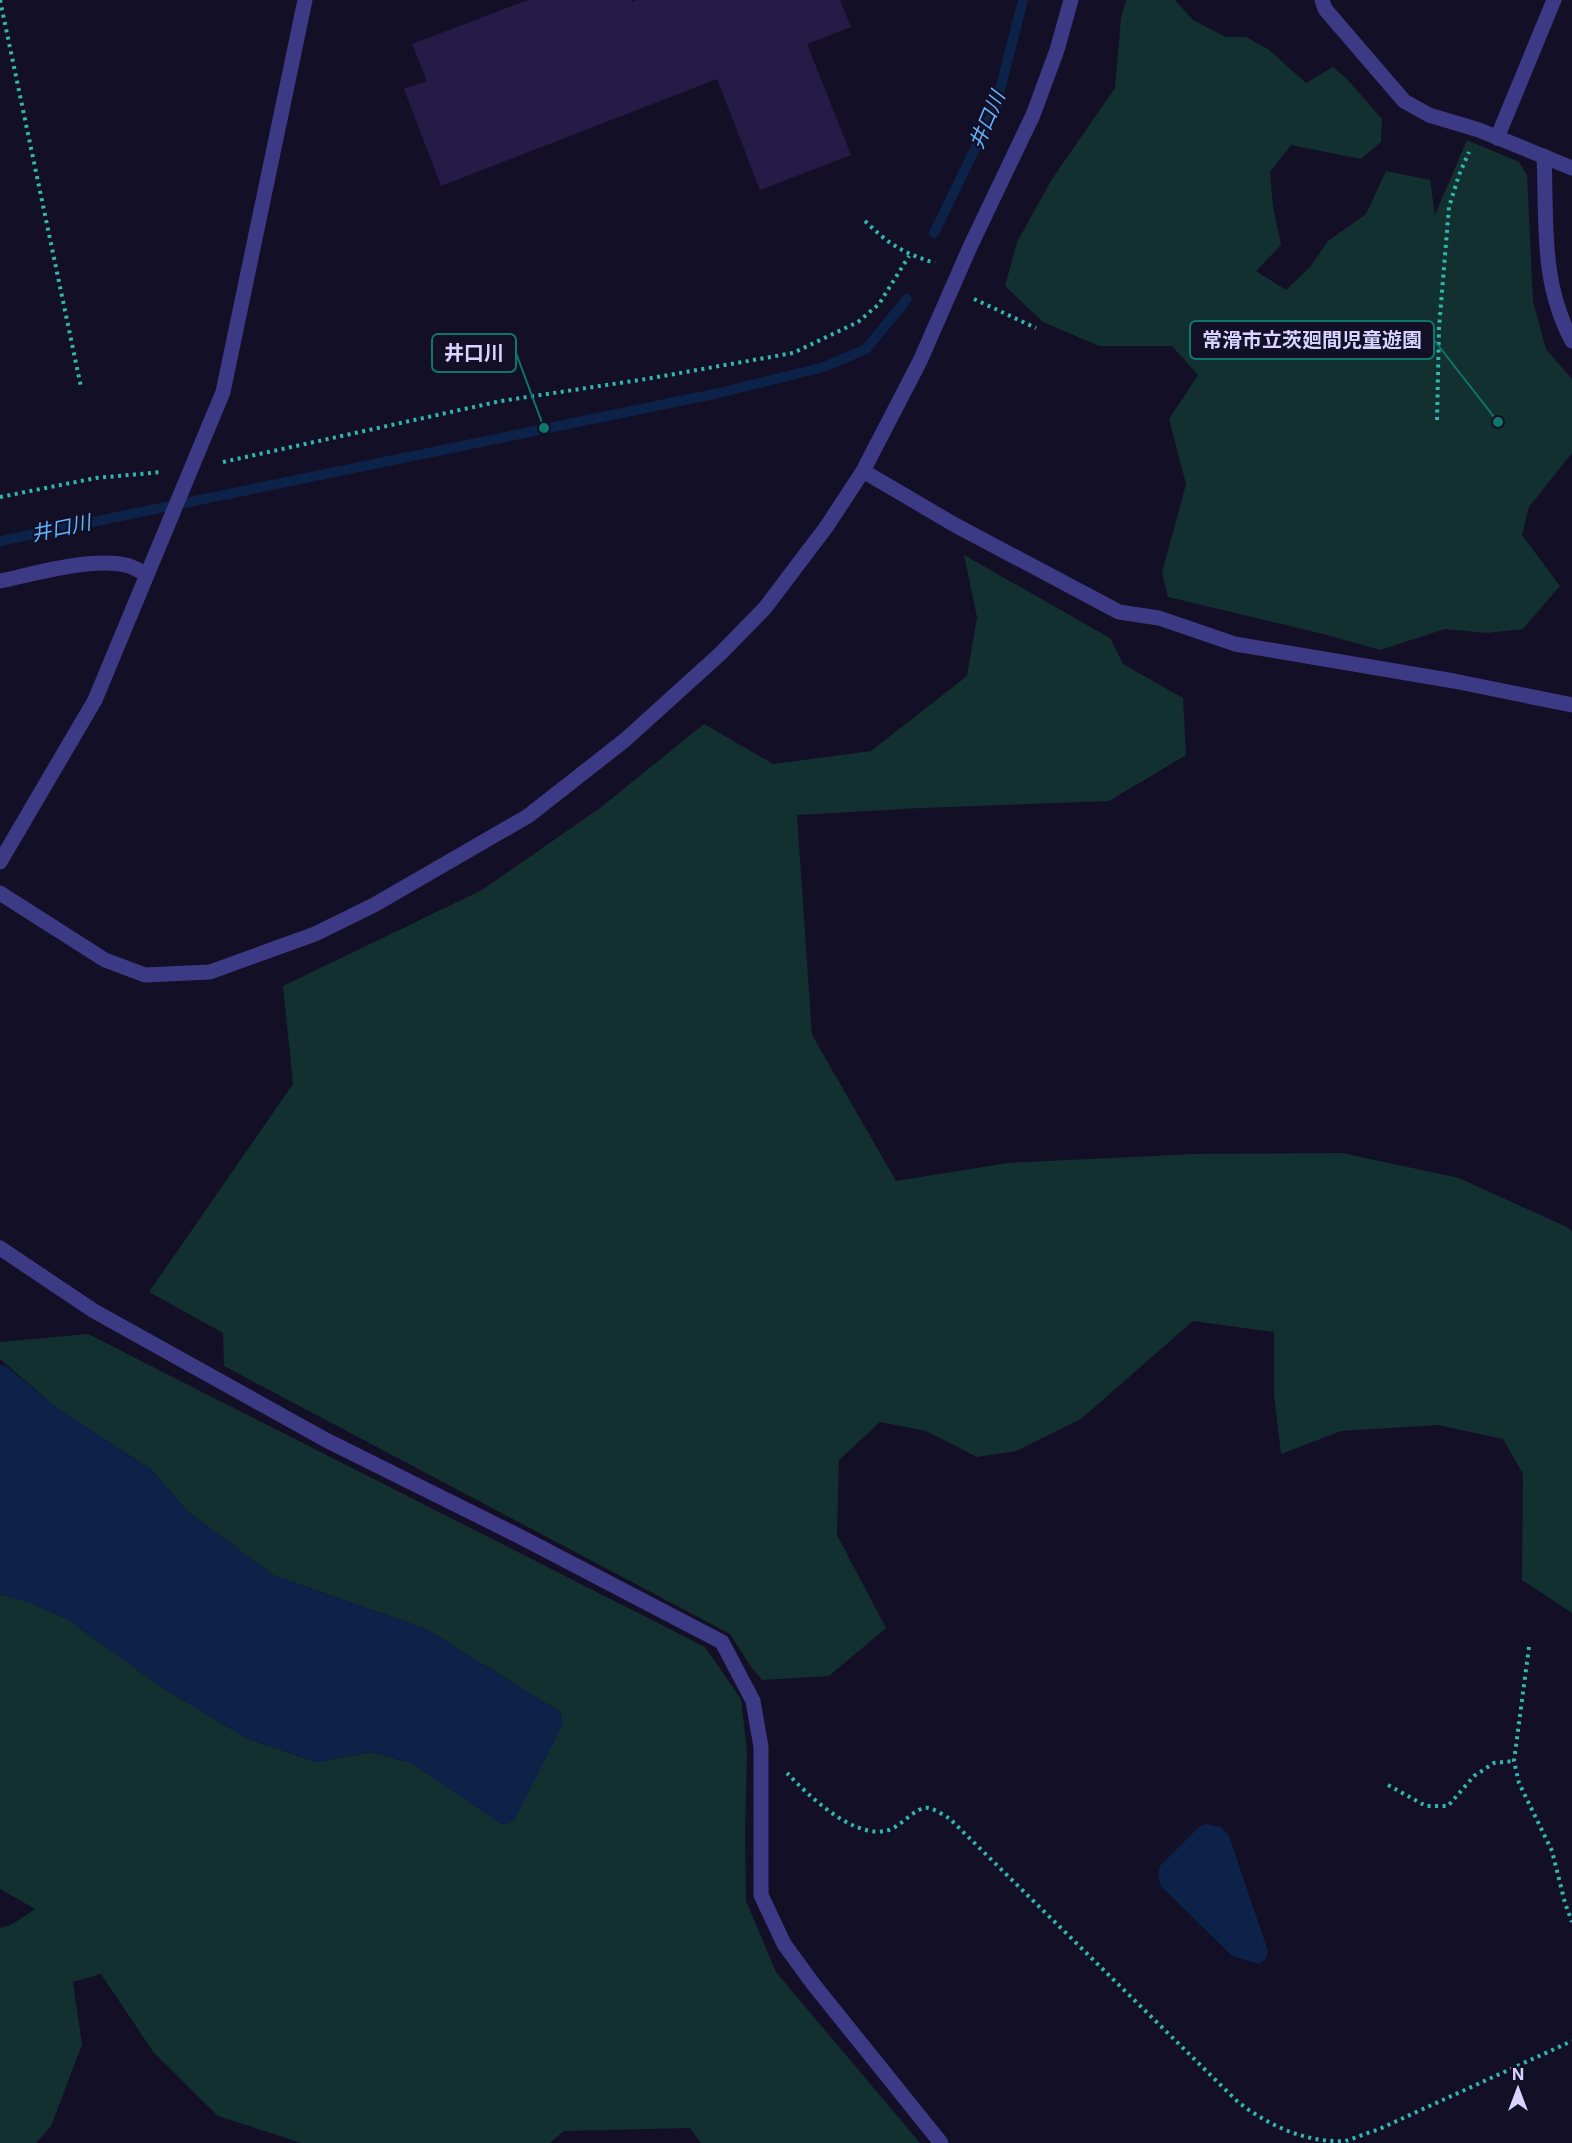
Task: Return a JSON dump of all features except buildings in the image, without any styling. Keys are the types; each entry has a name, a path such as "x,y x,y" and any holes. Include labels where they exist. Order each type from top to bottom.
{"street":[{"path":"0,862 95,700 223,392 305,0"},
{"path":"0,893 105,960 145,975 210,972 315,934 374,905 528,816 625,740 720,654 765,608 827,526 863,471 920,361 959,271 1033,115 1057,50 1071,0"},
{"path":"1322,0 1325,9 1404,101 1429,115 1479,130 1572,168"},
{"path":"1497,138 1554,0"},
{"path":"1544,156 1548,274 1561,317 1572,341"},
{"path":"863,471 955,525 1119,612 1159,618 1235,644 1454,681 1572,705"},
{"path":"0,581 68,566 113,563 127,565 146,574"},
{"path":"0,1248 94,1311 316,1434 722,1642 753,1701 761,1747 761,1895 784,1944 814,1986 941,2143"}],"path":[{"path":"0,0 81,387"},
{"path":"1437,420 1439,328 1449,207 1459,175 1479,130"},
{"path":"865,221 880,236 909,255 959,271"},
{"path":"0,497 96,478 192,469 501,401 646,379 793,353 858,322 879,304 909,255"},
{"path":"952,289 1036,328"},
{"path":"1529,1647 1514,1761 1519,1783 1552,1851 1572,1922"},
{"path":"761,1747 805,1792 839,1819 862,1829 885,1832 902,1824 920,1809 928,1807 950,1819 1238,2102 1261,2120 1283,2132 1310,2141 1343,2141 1377,2130 1572,2041"},
{"path":"1388,1785 1426,1806 1448,1806 1473,1776 1494,1763 1514,1761"}],"green space":[{"path":"1126,0 1175,0 1193,20 1226,37 1246,37 1268,49 1306,83 1333,67 1347,79 1382,119 1381,142 1361,159 1291,145 1270,172 1273,206 1281,245 1256,271 1286,290 1310,267 1328,241 1366,214 1386,171 1430,180 1435,215 1467,140 1519,162 1527,175 1533,301 1546,349 1572,379 1572,453 1529,507 1522,535 1560,586 1523,629 1487,633 1445,629 1380,650 1168,597 1162,573 1186,484 1169,419 1198,375 1172,346 1099,346 1043,322 1005,286 1017,242 1052,179 1115,88 1121,18"},
{"path":"964,555 1110,638 1123,664 1183,698 1186,755 1109,801 797,815 812,1035 896,1181 1008,1163 1194,1154 1342,1153 1459,1178 1567,1227 1572,1231 1572,1613 1522,1580 1523,1474 1503,1439 1438,1425 1341,1431 1281,1454 1274,1395 1274,1332 1193,1321 1081,1419 1016,1451 977,1457 926,1431 880,1422 839,1460 837,1535 886,1628 829,1676 762,1680 730,1634 224,1366 223,1333 149,1292 293,1084 283,986 482,890 600,808 704,724 773,764 871,751 967,676 977,617"},
{"path":"88,1334 705,1647 741,1699 747,1751 746,1901 776,1972 920,2143 701,2143 690,2128 564,2131 550,2143 301,2143 218,2116 154,2053 101,1974 73,1982 82,2045 51,2126 36,2143 0,2143 0,1928 11,1925 35,1909 0,1889 0,1594 31,1603 67,1619 160,1686 246,1738 316,1762 371,1752 411,1763 503,1825 563,1724 560,1712 426,1629 273,1575 187,1511 152,1470 53,1405 0,1359 0,1342"}],"water":[{"path":"0,1365 6,1366 53,1405 152,1470 187,1511 273,1575 426,1629 560,1712 563,1724 514,1821 503,1825 411,1763 371,1752 316,1762 246,1738 160,1686 67,1619 31,1603 0,1594"},
{"path":"1206,1824 1221,1827 1229,1836 1268,1951 1265,1960 1259,1964 1232,1956 1161,1886 1158,1875 1160,1866 1200,1826"}],"waterway":[{"name":"井口川","path":"934,233 996,106 1023,0"},
{"name":"井口川","path":"0,541 719,393 824,367 866,349 907,299"}],"place":[{"name":"常滑市立茨廻間児童遊園","path":"1498,422"},
{"name":"井口川","path":"544,428"}]}
